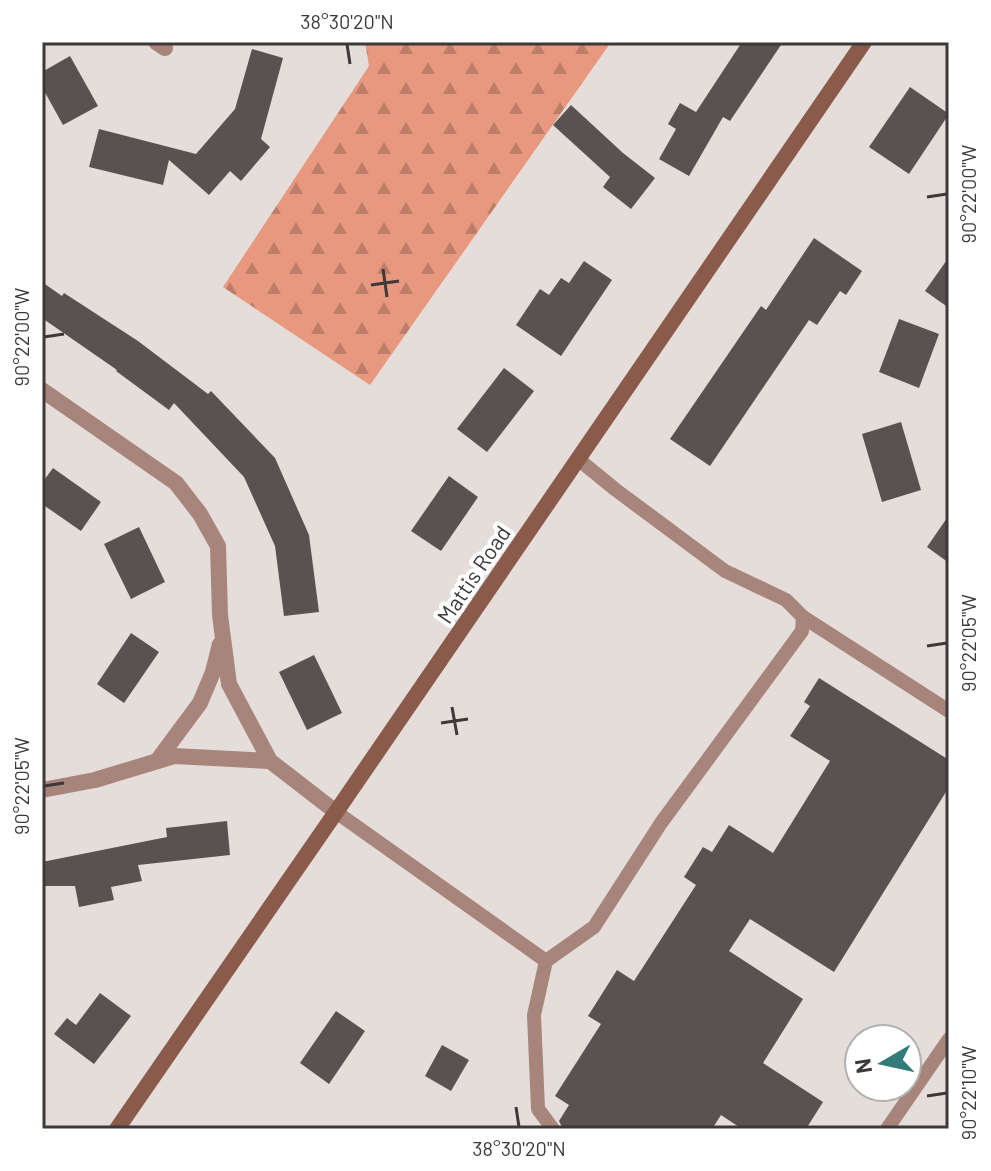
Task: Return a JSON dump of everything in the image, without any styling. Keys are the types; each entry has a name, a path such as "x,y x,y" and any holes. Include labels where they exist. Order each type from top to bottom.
{"main road":[{"name":"Mattis Road","path":"117,1129 864,42"}],"street":[{"path":"42,390 176,483 200,514 218,546 222,633 229,684 270,761 336,812"},
{"path":"157,761 200,703 213,672 222,633"},
{"path":"42,790 95,780 174,756 270,761"}],"lane":[{"path":"578,459 725,571 786,600 803,617 949,711"},
{"path":"553,1129 538,1109 534,1015 546,961 594,927 661,823 802,631 803,617"},
{"path":"336,812 546,961"},
{"path":"887,1129 949,1039"}],"green space":[{"path":"365,42 611,42 370,385 223,287 369,66"}],"building":[{"path":"742,42 783,42 730,121 723,117 689,176 659,159 676,129 668,124 680,103 696,112"},
{"path":"252,49 283,58 261,139 270,147 241,181 230,171 209,195 169,160 163,185 89,167 99,129 196,154 235,109"},
{"path":"70,56 98,106 63,125 42,87 42,72"},
{"path":"910,87 949,114 909,174 869,147"},
{"path":"571,105 655,178 631,209 603,187 610,177 553,125"},
{"path":"814,238 862,271 846,295 840,291 817,325 809,320 710,466 670,439 761,306 766,310"},
{"path":"949,257 949,308 925,291"},
{"path":"584,261 612,280 561,356 516,325 540,289 549,295 561,278 569,283"},
{"path":"42,282 138,341 208,394 211,391 275,458 309,535 319,612 284,616 275,546 244,477 174,403 169,410 42,318"},
{"path":"899,319 939,334 919,388 879,372"},
{"path":"504,368 534,391 487,452 457,429"},
{"path":"901,422 921,490 882,502 862,434"},
{"path":"53,468 101,502 81,531 42,504 42,483"},
{"path":"449,476 478,497 441,551 411,531"},
{"path":"949,515 949,563 927,547"},
{"path":"139,527 165,582 131,599 104,544"},
{"path":"131,633 159,652 124,703 97,684"},
{"path":"314,655 342,713 307,730 279,672"},
{"path":"819,678 949,760 949,787 834,972 750,919 729,951 803,999 763,1063 823,1102 806,1129 742,1129 721,1115 712,1129 563,1129 559,1121 569,1105 555,1096 601,1024 588,1016 617,970 634,981 696,885 684,877 703,847 712,852 729,825 773,853 830,761 790,736 810,706 804,702"},
{"path":"227,821 230,855 138,865 142,881 111,887 114,900 79,907 75,886 42,886 42,862 167,837 166,828"},
{"path":"100,993 131,1016 94,1064 54,1034 67,1018 76,1025"},
{"path":"336,1011 365,1031 329,1084 300,1063"},
{"path":"442,1045 469,1060 451,1091 425,1076"}]}
